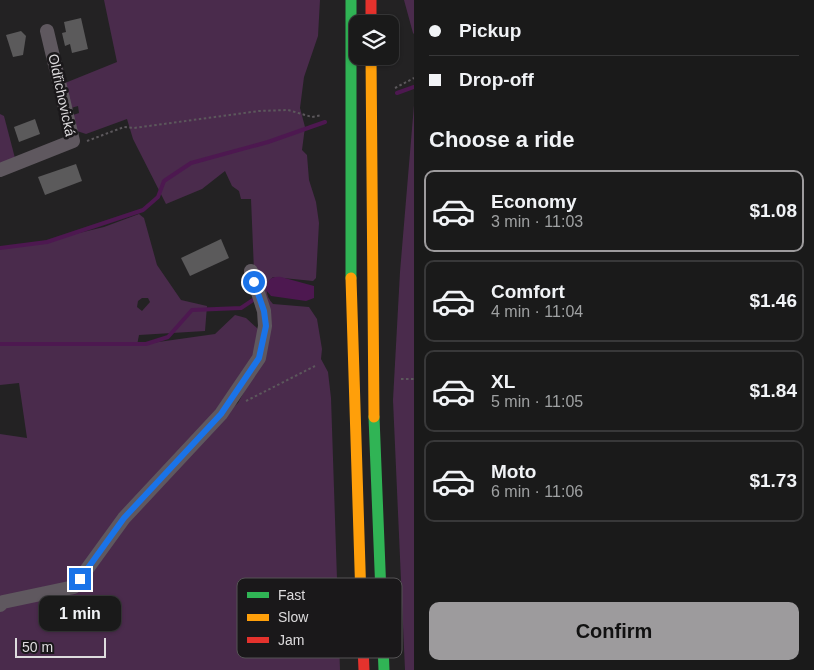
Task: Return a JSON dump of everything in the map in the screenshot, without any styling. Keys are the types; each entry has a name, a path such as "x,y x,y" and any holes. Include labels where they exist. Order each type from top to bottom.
{"highway":[{"path":"351,0 352,297 360,578"},
{"path":"371,0 371,15"},
{"path":"370,65 371,296 380,578"}],"street":[{"name":"Oldřichovická","path":"0,170 73,141 47,31"},
{"path":"0,605 3,602 74,587 124,518 221,414 259,358 264,343 266,326 264,311 251,271"}],"path":[{"path":"395,88 414,78"},
{"path":"73,141 83,142 124,127 134,128 259,111 288,110 312,117 322,114"},
{"path":"246,401 315,366"},
{"path":"401,378 414,379"}],"shaded area":[{"path":"104,0 320,0 318,36 304,77 300,108 305,127 302,150 307,155 309,180 316,202 319,223 316,278 313,281 273,277 268,283 267,294 273,304 309,307 317,319 322,349 321,359 328,372 331,398 337,578 237,578 237,658 340,658 340,670 0,670 0,434 27,438 19,383 0,385 0,248 50,240 104,227 139,214 144,218 157,265 181,300 207,306 205,331 139,335 137,345 215,334 235,315 246,318 258,329 257,351 192,444 238,403 263,357 254,271 251,199 241,199 239,191 232,186 225,171 202,189 166,204 133,139 127,119 86,134 77,131 73,115 79,113 78,106 71,108 65,83 117,62","holes":["142,298 148,298 150,302 142,311 137,307 138,301"]},
{"path":"404,0 414,0 414,34 413,33"},
{"path":"414,105 414,670 405,670 393,400 400,272"},
{"path":"0,114 4,116 16,162 0,168"},
{"path":"274,277 281,277 314,286 314,298 306,301 271,296 266,290 269,281"}],"building":[{"path":"81,18 88,49 72,53 70,44 65,46 62,33 66,32 64,22"},
{"path":"21,31 26,36 23,55 13,57 6,35"},
{"path":"35,119 40,134 19,142 14,127"},
{"path":"76,164 82,181 45,195 38,177"},
{"path":"221,239 229,258 190,276 181,258"}],"waterway":[{"path":"397,93 414,87"},
{"path":"0,248 47,242 143,210 158,197 164,181 191,163 268,142 325,122"},
{"path":"0,344 146,344 168,337 192,310 241,308 256,298"}],"traffic: fast":[{"path":"351,0 351,278"},
{"path":"374,417 380,578"},
{"path":"384,658 384,670"}],"traffic: slow":[{"path":"371,65 374,417"},
{"path":"351,278 360,578"}],"traffic: jam":[{"path":"371,0 371,15"},
{"path":"363,658 364,670"}],"route":[{"path":"80,579 87,572 124,518 221,414 259,358 264,343 266,326 264,311 254,282"}]}
